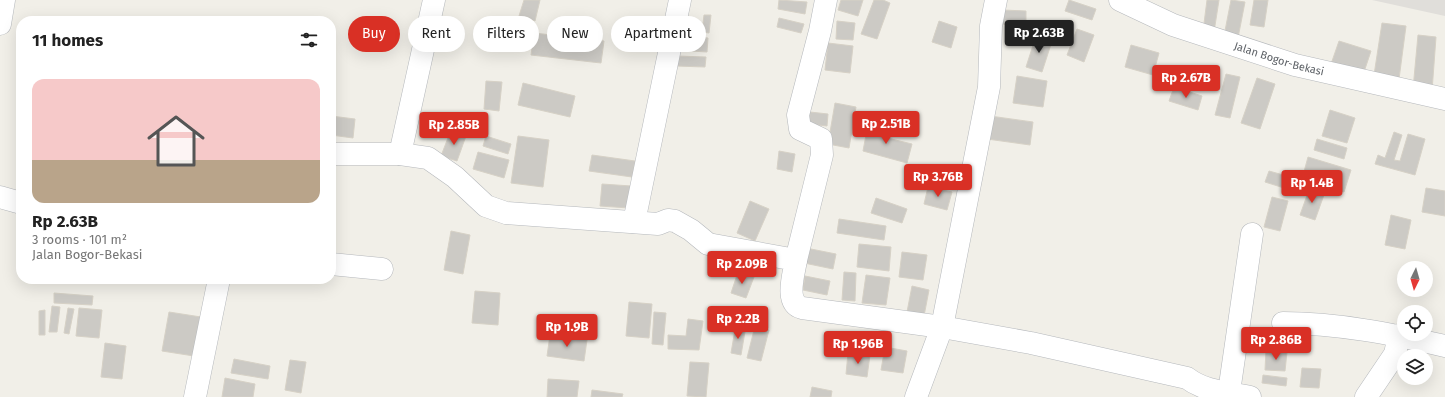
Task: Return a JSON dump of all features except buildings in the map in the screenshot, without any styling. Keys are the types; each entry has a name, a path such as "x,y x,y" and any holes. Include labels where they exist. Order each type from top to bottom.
{"street":[{"path":"0,24 4,0"},
{"path":"400,154 434,0"},
{"path":"634,222 680,0"},
{"path":"826,0 820,31 798,115 800,129 821,139 822,144 822,155 796,260 791,298 798,307 942,327 1039,345 1187,378 1196,385 1212,390 1250,397"},
{"path":"916,397 942,327 989,87 991,26 996,0"},
{"name":"Jalan Bogor-Bekasi","path":"1120,0 1173,25 1295,65 1445,99"},
{"path":"336,154 400,154 431,159 454,177 486,206 501,212 658,224 668,220 675,221 691,230 708,244 796,260"},
{"path":"0,197 16,202"},
{"path":"1229,392 1252,234"},
{"path":"336,264 382,269"},
{"path":"195,397 218,284"},
{"path":"1283,324 1313,323 1397,335"},
{"path":"1366,397 1395,354 1398,341"},
{"path":"1424,341 1445,346"}],"shaded area":[{"path":"1372,0 1445,0 1445,16"}]}
